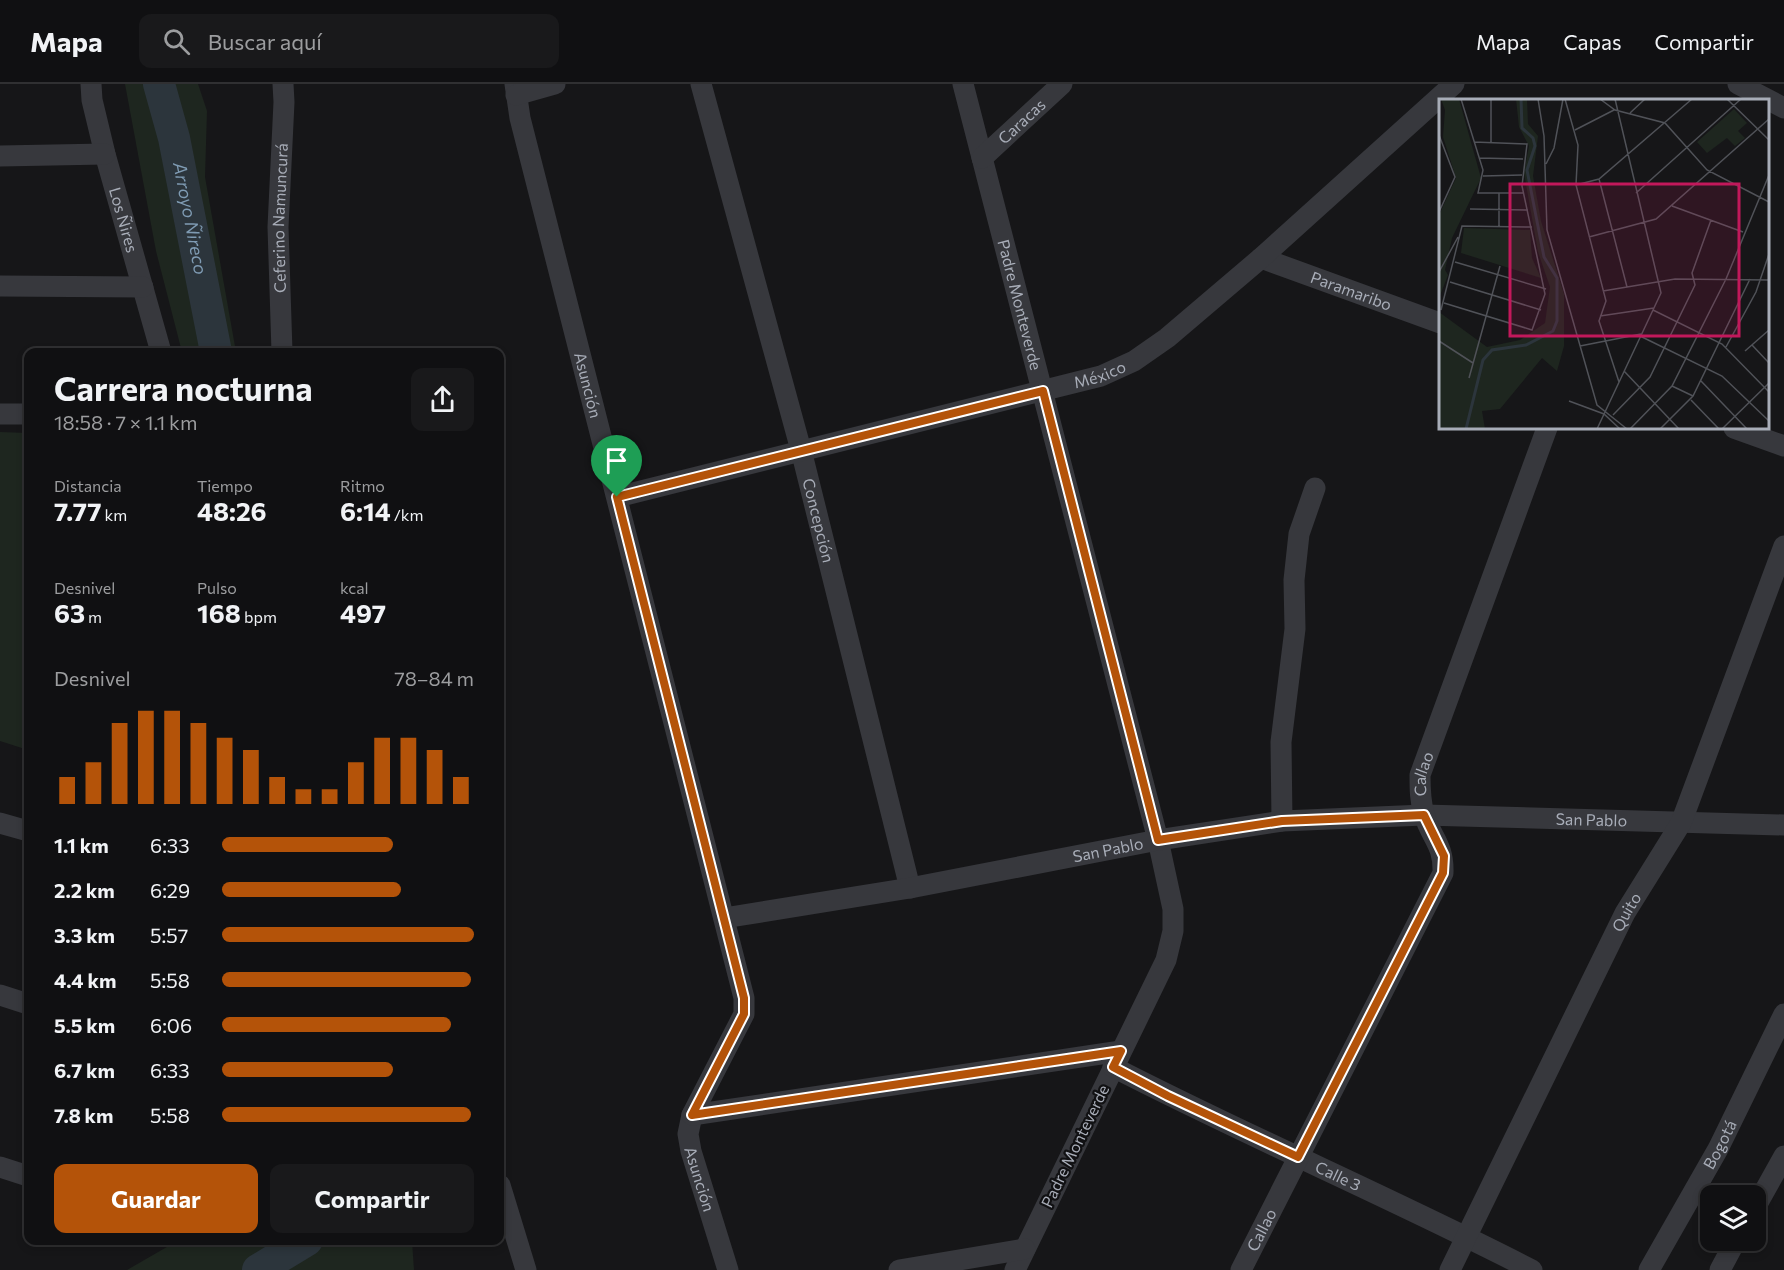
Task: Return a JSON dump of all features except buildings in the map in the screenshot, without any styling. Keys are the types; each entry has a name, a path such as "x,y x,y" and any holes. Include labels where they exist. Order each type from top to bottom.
{"street":[{"name":"Los Ñires","path":"91,84 92,100 105,154 160,348"},
{"name":"Ceferino Namuncurá","path":"282,348 278,227 283,84"},
{"path":"515,89 555,84"},
{"name":"Concepción","path":"701,84 801,450 910,888"},
{"name":"Padre Monteverde","path":"963,84 1158,840 1173,909 1173,931 1166,960 1015,1270"},
{"name":"Caracas","path":"982,158 1062,84"},
{"name":"México","path":"617,497 1101,376 1134,361 1167,338 1261,258 1454,84"},
{"path":"1738,84 1767,99"},
{"name":"Asunción","path":"515,89 744,998 744,1014 692,1115 688,1134 691,1151 728,1270"},
{"path":"1769,100 1784,108"},
{"path":"0,156 105,154"},
{"name":"Paramaribo","path":"1261,258 1439,323"},
{"path":"0,286 143,287"},
{"path":"0,414 24,414"},
{"name":"Callao","path":"1241,1270 1443,873 1444,856 1424,815 1420,794 1420,775 1547,429"},
{"path":"1737,429 1784,446"},
{"path":"1282,821 1281,742 1295,629 1294,580 1299,534 1314,488"},
{"name":"Quito","path":"1450,1270 1625,913 1681,822 1784,546"},
{"name":"San Pablo","path":"724,918 910,888 1158,840 1282,821 1424,815 1784,825"},
{"path":"0,823 24,830"},
{"path":"0,995 24,1003"},
{"name":"Bogotá","path":"1649,1270 1718,1149 1784,1014"},
{"path":"692,1115 1117,1059"},
{"name":"Calle 3","path":"1117,1059 1168,1096 1466,1236 1532,1270"},
{"path":"1766,1188 1784,1156"},
{"path":"0,1167 24,1175"},
{"path":"504,1199 525,1270"},
{"path":"899,1270 1025,1249"},
{"path":"1720,1270 1730,1251"}],"shaded area":[{"path":"125,84 198,84 207,111 205,177 235,348 181,348 156,251"},
{"path":"0,432 24,433 24,749 0,741"},
{"path":"170,1245 412,1245 414,1270 127,1270"}],"waterway":[{"name":"Arroyo Ñireco","path":"159,84 174,138 215,348"},
{"name":"Arroyo Ñireco","path":"258,1270 299,1245"}],"route":[{"path":"1043,391 1158,840 1282,821 1424,815 1444,856 1443,873 1298,1157 1168,1096 1113,1067 1121,1051 692,1115 744,1014 744,998 617,497 1043,391"}]}
